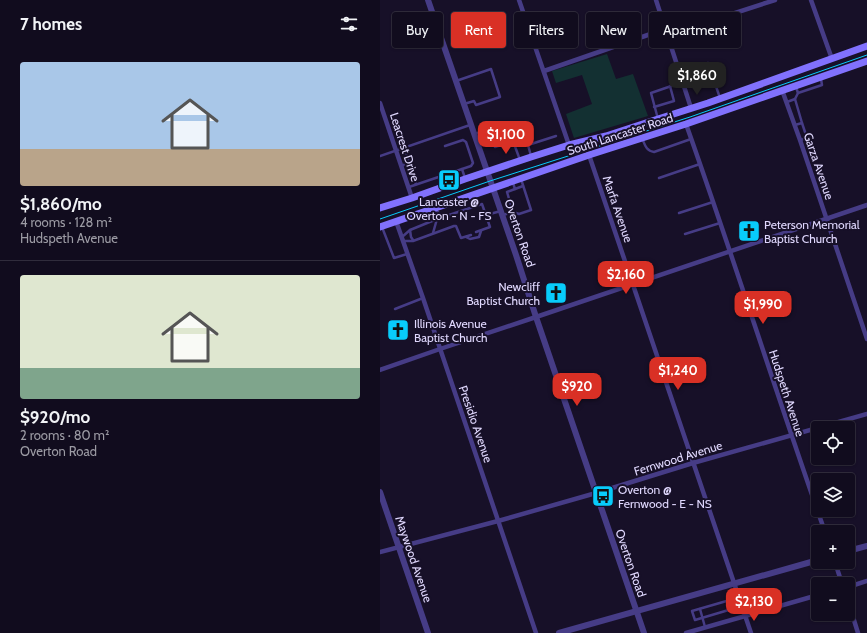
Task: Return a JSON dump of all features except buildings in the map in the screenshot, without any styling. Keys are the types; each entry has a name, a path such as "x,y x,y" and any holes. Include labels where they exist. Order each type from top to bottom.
{"main road":[{"name":"South Lancaster Road","path":"380,208 520,160 569,145 606,136 658,119 867,46"},
{"name":"South Lancaster Road","path":"381,227 782,90 797,89 820,77 867,61"}],"street":[{"name":"Overton Road","path":"428,0 502,213 644,633"},
{"path":"519,0 569,145"},
{"path":"656,0 660,12"},
{"path":"738,12 775,0"},
{"path":"811,0 832,59"},
{"path":"544,71 649,35"},
{"path":"671,48 691,108"},
{"name":"Garza Avenue","path":"782,90 867,339"},
{"name":"Leacrest Drive","path":"380,103 412,198"},
{"name":"Hudspeth Avenue","path":"686,124 721,223 822,525"},
{"name":"Marfa Avenue","path":"589,155 751,633"},
{"path":"380,370 867,205"},
{"name":"Presidio Avenue","path":"396,221 536,633"},
{"name":"Fernwood Avenue","path":"380,552 498,521 693,463 867,414"},
{"name":"Maywood Avenue","path":"380,492 428,633"},
{"path":"855,549 867,546"},
{"path":"559,633 811,562"},
{"path":"855,585 867,581"},
{"path":"686,633 811,597"},
{"path":"854,621 858,633"}],"lane":[{"path":"708,64 720,98"},
{"path":"456,81 491,69 500,97 476,105 474,101 464,104"},
{"path":"658,119 650,92 683,82"},
{"path":"654,107 674,100 670,86"},
{"path":"797,89 795,99 807,138 800,140"},
{"path":"786,102 795,99"},
{"path":"794,126 802,123"},
{"path":"380,156 471,125"},
{"path":"474,134 488,129 495,147 513,141 520,160"},
{"path":"531,157 528,145 556,136"},
{"path":"642,138 647,150 650,152 692,139"},
{"path":"408,187 471,166 473,163 466,142 463,140 445,146"},
{"path":"478,144 492,140"},
{"path":"405,148 416,184"},
{"path":"401,166 409,163"},
{"path":"660,178 701,164"},
{"path":"462,169 465,179"},
{"path":"486,216 513,212 519,214 531,210 521,178"},
{"path":"513,181 515,189"},
{"path":"513,212 507,192 524,186"},
{"path":"679,213 713,202"},
{"path":"402,239 410,230 438,218 482,204 490,227 476,232"},
{"path":"435,209 434,213 438,218"},
{"path":"433,233 438,218"},
{"path":"685,234 721,223"},
{"path":"402,239 414,240 454,226 456,226 460,238 471,235"},
{"path":"381,227 394,258 408,254"},
{"path":"410,230 411,237 414,240"},
{"path":"465,236 470,239 479,237 481,230"},
{"path":"395,309 423,298"},
{"path":"730,600 732,609 703,617 695,620 692,611 730,600"},
{"path":"700,609 706,627"}],"green space":[{"path":"607,54 616,79 633,74 648,116 574,138 566,114 592,104 582,75 556,83 552,71"}],"tram line":[{"path":"380,219 490,181 690,117 867,55"}],"place":[{"name":"Lancaster @ Overton - N - FS","path":"449,180"},
{"name":"Peterson Memorial Baptist Church","path":"749,231"},
{"name":"Newcliff Baptist Church","path":"556,293"},
{"name":"Illinois Avenue Baptist Church","path":"398,330"},
{"name":"Overton @ Fernwood - E - NS","path":"603,496"}]}
